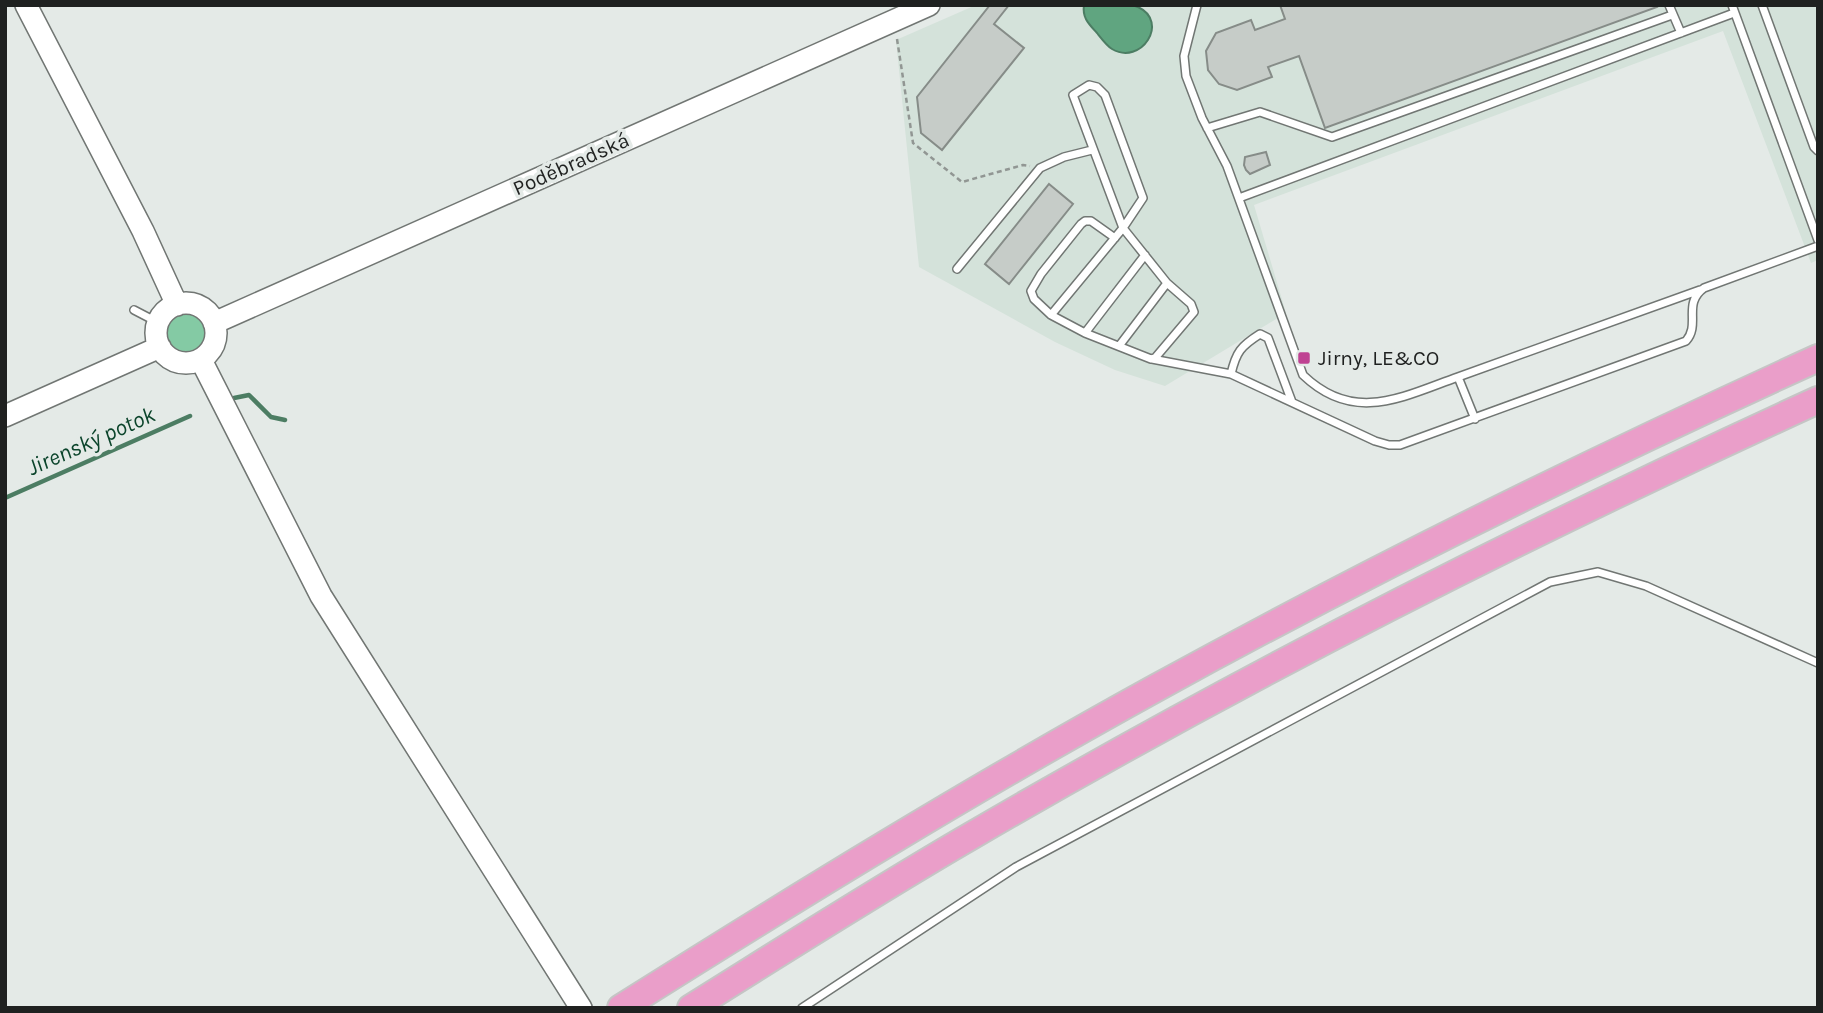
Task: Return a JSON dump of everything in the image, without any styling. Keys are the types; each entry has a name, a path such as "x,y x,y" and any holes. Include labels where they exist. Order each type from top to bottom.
{"highway":[{"path":"621,1008 850,864 1156,688 1372,573 1591,464 1818,358"},
{"path":"691,1008 971,836 1173,722 1501,551 1818,400"}],"main road":[{"path":"26,5 143,231 177,305"},
{"name":"Poděbradská","path":"214,323 916,8"},
{"path":"177,305 195,305 210,315 214,323 216,339 213,348 201,360 178,362 167,356 160,347 157,331 159,323 163,315 177,305"},
{"path":"5,416 160,347"},
{"path":"201,360 321,596 581,1008"}],"lane":[{"path":"1197,5 1184,56 1186,76 1207,128 1227,166 1303,375 1315,387 1348,402 1369,404 1390,401 1818,246"},
{"path":"1669,5 1681,33"},
{"path":"1762,5 1814,147 1818,151"},
{"path":"1239,198 1681,33 1733,9 1818,240"},
{"path":"1207,128 1260,112 1332,137 1672,15"},
{"path":"1051,315 1123,228 1143,198 1105,95 1097,87 1088,85 1073,95 1123,228 1167,283 1191,304 1194,312 1155,358 1151,359"},
{"path":"957,269 1040,168 1063,157 1092,149"},
{"path":"1115,238 1091,221 1081,224 1041,274 1031,291 1034,299 1051,315 1085,333 1151,359 1231,374 1389,445 1408,443 1686,341 1692,332 1693,301 1704,288"},
{"path":"1085,333 1145,256"},
{"path":"1119,346 1167,283"},
{"path":"134,310 159,323"},
{"path":"1231,374 1236,356 1245,343 1260,334 1268,338 1292,403"},
{"path":"1458,377 1475,419"},
{"path":"802,1008 1016,867 1550,582 1598,572 1646,586 1818,663"}],"path":[{"path":"916,8 896,40 913,142 962,182 1023,164 1040,168"}],"shaded area":[{"path":"1120,4 1138,7 1152,22 1148,40 1133,52 1123,53 1112,49 1087,20 1084,5"},
{"path":"976,5 1818,5 1818,260 1811,263 1723,31 1254,205 1286,313 1165,386 1115,370 1055,342 919,267 896,40"},
{"path":"187,311 202,318 209,333 202,348 187,355 172,348 165,333 172,318"}],"building":[{"path":"990,5 1009,5 994,24 1024,48 942,150 921,133 917,97"},
{"path":"1280,5 1657,7 1325,128 1299,56 1268,67 1272,77 1237,90 1219,84 1208,70 1206,51 1216,33 1251,20 1255,30 1285,19"},
{"path":"1266,152 1270,165 1250,174 1244,165 1245,157"},
{"path":"1049,184 1073,204 1009,284 985,264"}],"waterway":[{"name":"Jirenský potok","path":"234,398 249,395 271,417 285,420"},
{"name":"Jirenský potok","path":"5,498 190,416"}],"place":[{"name":"Jirny, LE&CO","path":"1304,358"}]}
